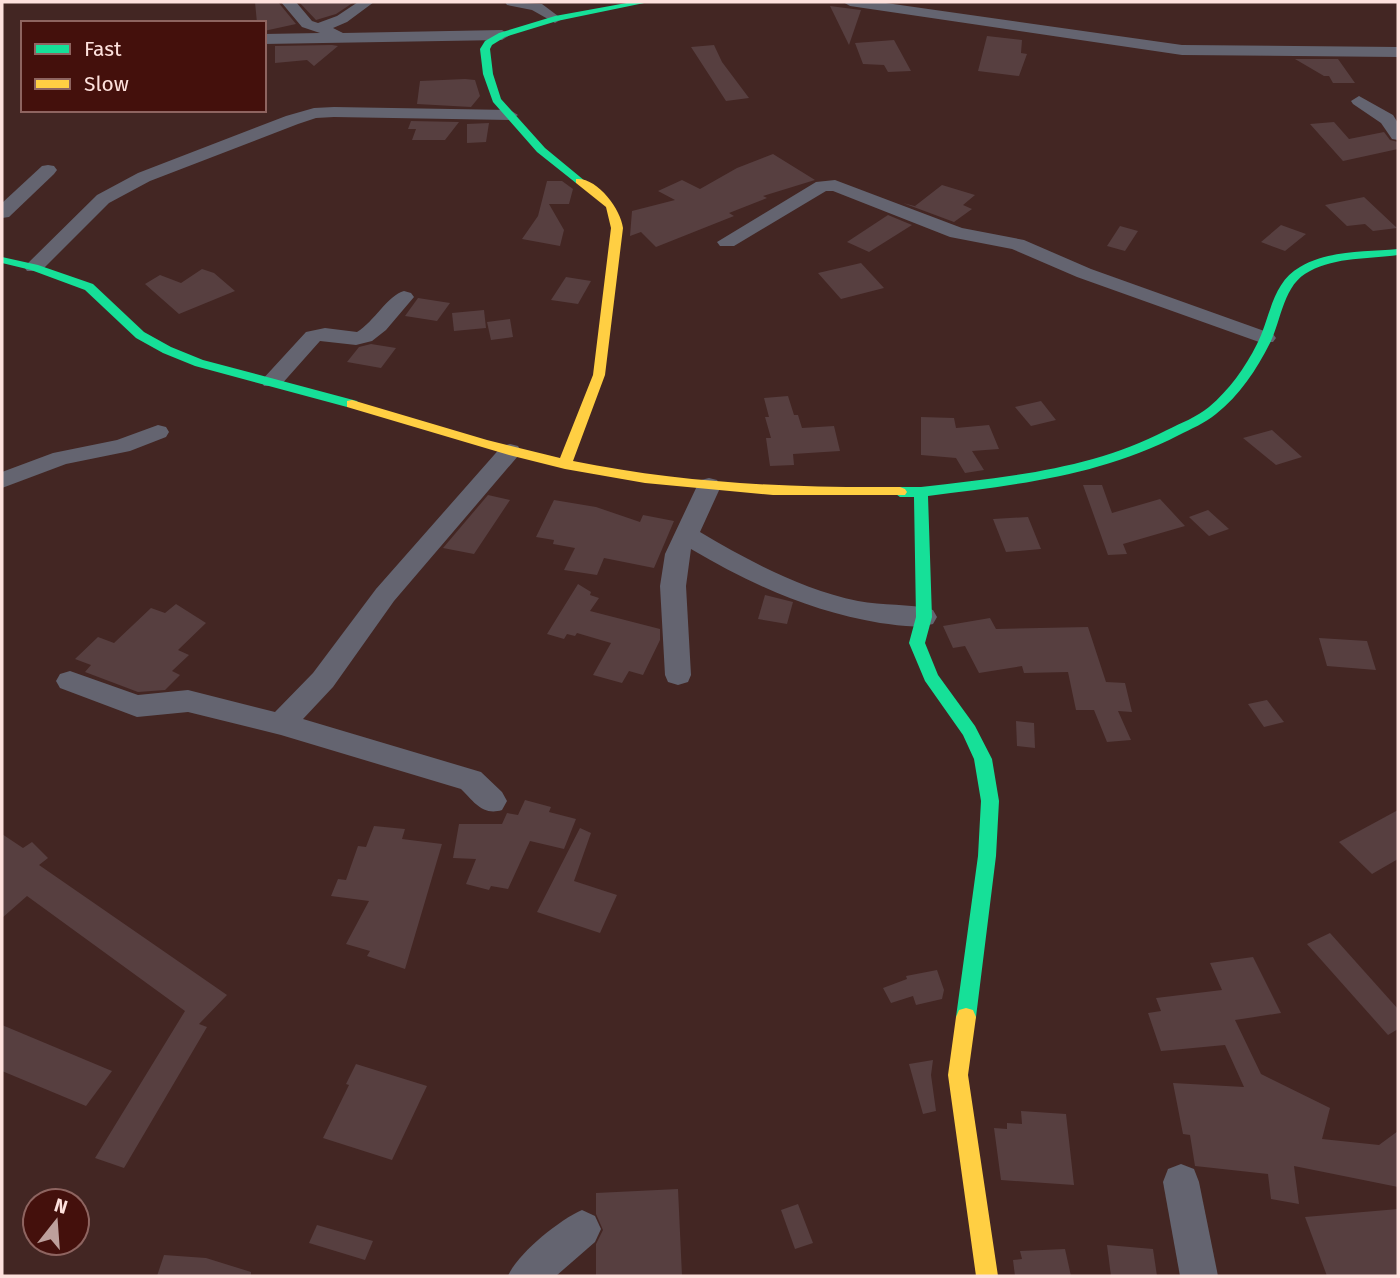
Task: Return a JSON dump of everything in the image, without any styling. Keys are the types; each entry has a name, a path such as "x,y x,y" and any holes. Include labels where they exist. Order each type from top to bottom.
{"street":[{"path":"288,2 307,24 316,29 355,39"},
{"path":"316,29 342,19 367,2"},
{"path":"512,2 537,7 555,19"},
{"path":"565,464 599,375 617,213 611,205 541,150 496,100 486,59 488,43 502,35 555,19 645,2"},
{"path":"850,2 1182,50 1398,52"},
{"path":"266,39 502,35"},
{"path":"1359,101 1387,119 1398,135"},
{"path":"34,267 103,199 144,177 292,120 314,113 334,112 510,115"},
{"path":"2,213 48,170"},
{"path":"727,242 822,186 835,185 957,233 1017,244 1084,273 1266,338"},
{"path":"2,260 34,267 89,287 140,335 199,363 272,381 510,451 565,464 709,486 811,492 921,492 1067,473 1115,460 1156,443 1213,411 1243,377 1266,338 1288,280 1304,269 1340,258 1398,252"},
{"path":"272,381 313,337 320,334 356,340 368,336 404,298"},
{"path":"2,480 61,458 122,446 158,432"},
{"path":"281,723 323,680 385,595 510,451"},
{"path":"678,675 673,586 677,554 709,486"},
{"path":"921,492 925,552 924,617 917,643 931,677 970,731 983,759 989,801 987,856 958,1075 987,1276"},
{"path":"686,534 723,557 828,603 884,617 924,617"},
{"path":"70,681 137,706 188,701 220,711 281,723 471,780 492,801"},
{"path":"1181,1182 1199,1276"},
{"path":"527,1276 582,1229"}],"building":[{"path":"255,2 278,2 296,24 266,31 266,21 257,21"},
{"path":"299,2 354,2 336,14 316,20"},
{"path":"830,6 861,10 849,45"},
{"path":"987,36 1022,40 1021,53 1027,54 1019,76 978,71"},
{"path":"894,40 911,71 888,72 884,65 863,64 855,43"},
{"path":"714,45 722,62 749,98 726,101 691,47"},
{"path":"275,46 338,46 314,66 307,60 275,63"},
{"path":"1295,59 1338,59 1355,83 1333,83 1329,76 1324,76"},
{"path":"475,80 480,96 471,107 417,104 420,81"},
{"path":"411,121 459,122 445,140 412,140 416,129 408,129"},
{"path":"1334,122 1349,139 1384,132 1390,140 1398,142 1398,149 1343,161 1310,124"},
{"path":"489,123 486,142 467,143 467,124"},
{"path":"773,154 815,180 763,196 767,198 729,213 734,216 656,247 641,232 630,236 632,211 675,200 658,191 682,180 700,189 737,168"},
{"path":"547,181 562,181 573,189 569,204 549,204 564,230 560,246 522,239 538,216"},
{"path":"942,185 975,195 963,205 972,209 954,222 903,203 918,207 915,206"},
{"path":"1364,197 1397,228 1373,231 1365,224 1347,226 1325,205"},
{"path":"888,215 912,225 869,252 847,242"},
{"path":"1281,225 1306,234 1285,251 1261,242"},
{"path":"1120,226 1138,231 1125,251 1107,246"},
{"path":"861,263 884,288 841,299 818,273"},
{"path":"202,269 214,273 235,291 179,314 145,284 160,275 181,283"},
{"path":"566,277 591,281 578,304 551,300"},
{"path":"418,298 450,303 437,321 405,316"},
{"path":"484,310 486,328 454,331 452,313"},
{"path":"510,319 513,337 491,340 487,322"},
{"path":"371,344 396,348 381,368 347,362 359,347"},
{"path":"788,396 794,415 798,415 802,428 834,426 840,451 793,454 794,465 770,466 766,438 771,438 765,417 769,417 764,398"},
{"path":"1041,401 1056,420 1031,426 1015,407"},
{"path":"921,417 954,418 956,428 989,425 999,449 972,451 984,470 965,473 956,458 921,455"},
{"path":"1272,430 1302,457 1276,465 1243,438"},
{"path":"1083,485 1102,485 1112,513 1160,499 1185,526 1123,544 1127,554 1108,555"},
{"path":"488,495 510,500 474,554 443,548"},
{"path":"554,500 596,507 640,522 643,515 674,521 654,568 604,558 597,575 564,570 575,548 553,544 554,540 536,537"},
{"path":"1208,510 1229,529 1209,536 1189,517"},
{"path":"1028,517 1041,549 1006,552 993,519"},
{"path":"578,584 591,592 590,595 599,598 590,611 660,629 660,640 643,675 629,671 622,683 593,675 611,643 577,633 575,636 567,634 564,639 547,634"},
{"path":"765,595 793,602 787,624 758,619"},
{"path":"176,604 206,623 178,650 189,655 172,671 180,675 165,690 138,692 85,672 91,665 75,659 98,637 114,643 151,608 165,613"},
{"path":"990,618 996,629 1088,627 1106,682 1125,683 1132,712 1118,711 1131,740 1107,742 1094,710 1076,710 1068,672 1024,673 1022,666 979,673 965,646 953,648 943,626"},
{"path":"1319,638 1367,641 1376,670 1327,666"},
{"path":"1267,700 1284,722 1264,727 1248,704"},
{"path":"1016,721 1034,723 1035,748 1017,746"},
{"path":"525,800 551,807 549,812 576,819 564,849 530,841 508,889 491,886 489,890 466,884 476,859 453,858 459,824 502,824 507,813 518,815"},
{"path":"1398,810 1398,859 1372,874 1339,842"},
{"path":"374,826 405,829 402,839 442,844 405,969 367,956 370,951 346,944 369,901 331,896 338,879 346,880 358,846 366,847"},
{"path":"580,828 591,833 574,881 617,895 600,933 537,912"},
{"path":"2,834 23,848 32,842 48,858 39,865 227,995 199,1024 207,1027 124,1168 95,1158 185,1011 27,896 2,918"},
{"path":"1330,933 1398,1009 1398,1029 1388,1035 1307,944"},
{"path":"1253,957 1281,1013 1235,1020 1261,1074 1330,1108 1322,1139 1379,1145 1398,1131 1398,1187 1294,1166 1299,1204 1271,1199 1268,1174 1195,1166 1190,1135 1183,1134 1173,1083 1244,1087 1225,1045 1161,1051 1148,1013 1161,1011 1156,998 1222,990 1210,963"},
{"path":"937,970 944,990 942,999 916,1005 913,996 891,1003 883,988 907,979 906,976"},
{"path":"2,1025 112,1071 86,1106 2,1071"},
{"path":"933,1060 931,1075 936,1111 923,1114 909,1064"},
{"path":"356,1064 427,1086 392,1160 323,1138 349,1085 346,1084"},
{"path":"1021,1111 1066,1114 1074,1185 1001,1180 994,1128 1007,1129 1007,1123 1022,1124"},
{"path":"678,1189 682,1276 596,1276 596,1244 603,1230 596,1214 596,1193"},
{"path":"798,1204 813,1243 795,1249 781,1210"},
{"path":"1398,1209 1398,1276 1327,1276 1305,1217"},
{"path":"317,1225 373,1241 365,1260 309,1243"},
{"path":"1107,1245 1153,1249 1157,1276 1111,1276"},
{"path":"1065,1249 1071,1276 1015,1276 1013,1260 1022,1259 1020,1251"},
{"path":"164,1255 206,1258 251,1272 251,1276 157,1276"}],"traffic: fast":[{"path":"580,181 541,150 496,100 488,74 485,49 488,43 502,35 555,19 645,2"},
{"path":"900,492 921,492 1055,474 1120,457 1151,444 1207,414 1230,393 1257,356 1284,290 1296,275 1326,261 1398,252"},
{"path":"2,260 34,267 89,287 140,335 167,350 199,363 352,404"},
{"path":"921,492 924,617 917,643 931,677 969,731 983,759 990,801 987,856 966,1017"}],"traffic: slow":[{"path":"565,464 599,375 617,228 610,206 580,181"},
{"path":"352,404 456,436 604,472 730,488 900,492"},
{"path":"966,1017 958,1075 987,1276"}]}
